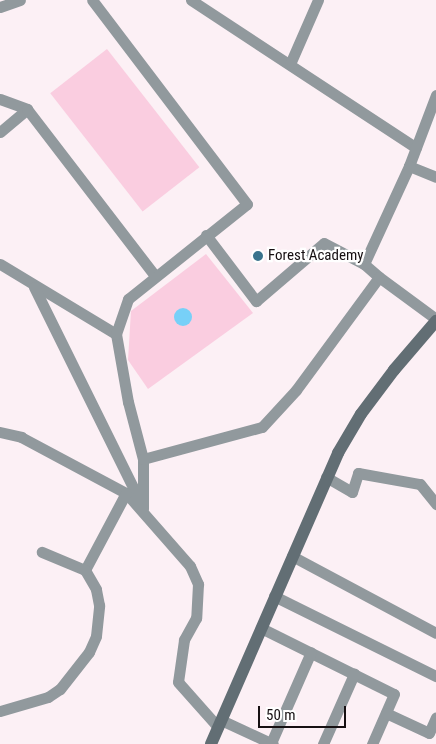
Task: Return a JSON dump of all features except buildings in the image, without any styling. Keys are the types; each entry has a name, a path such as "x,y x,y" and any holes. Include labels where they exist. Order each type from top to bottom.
{"street":[{"path":"0,7 20,0"},
{"path":"34,287 143,508 143,459 128,402 116,334 128,299 247,204 92,0"},
{"path":"191,0 416,148"},
{"path":"290,64 318,0"},
{"path":"364,264 409,166 436,95"},
{"path":"0,99 27,109 155,276"},
{"path":"0,132 27,109"},
{"path":"409,166 436,177"},
{"path":"206,235 256,301 324,243 364,264 436,320 394,370 361,414 326,477 211,744"},
{"path":"0,264 34,287 116,334"},
{"path":"143,459 262,427 296,390 379,277"},
{"path":"0,432 21,437 126,493 190,566 198,584 196,618 184,640 178,682 220,724 272,744 311,652"},
{"path":"326,477 352,492 358,473 420,484 436,504"},
{"path":"85,570 126,493"},
{"path":"0,711 54,693 89,652 96,636 99,605 96,589 85,570 42,552"},
{"path":"292,556 436,633"},
{"path":"274,596 436,676"},
{"path":"261,628 394,694 372,744"},
{"path":"323,744 354,674"},
{"path":"386,713 429,733 436,717"}],"shaded area":[{"path":"107,49 199,167 143,212 50,93"},
{"path":"206,254 253,313 148,389 128,360 131,311"}],"water":[{"path":"183,308 189,311 192,317 189,323 183,326 177,323 174,317 177,311"}],"place":[{"name":"Forest Academy","path":"258,256"}]}
